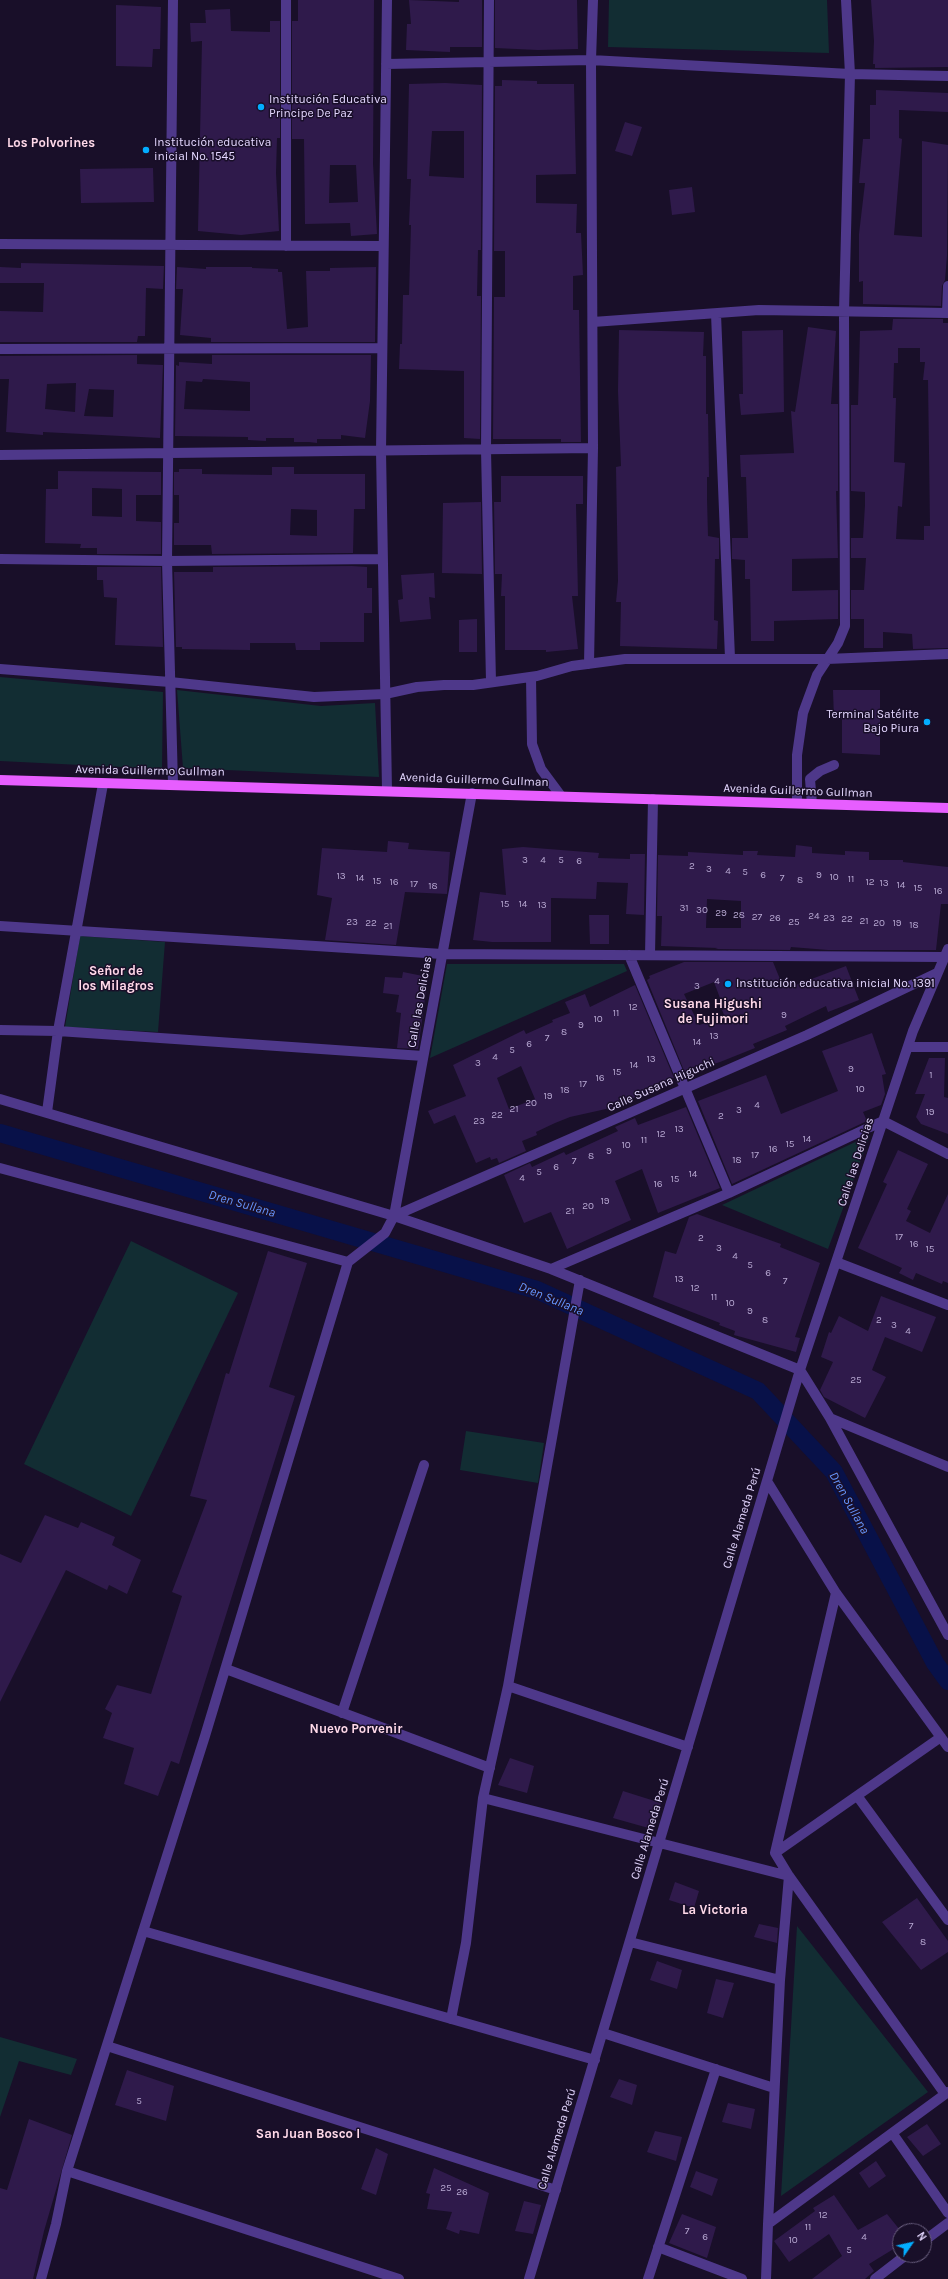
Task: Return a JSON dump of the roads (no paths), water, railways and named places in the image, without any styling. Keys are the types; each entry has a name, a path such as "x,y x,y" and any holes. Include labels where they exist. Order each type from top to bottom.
{"main road":[{"name":"Avenida Guillermo Gullman","path":"0,780 103,784 173,784 387,790 948,808"}],"street":[{"path":"173,0 167,561 173,784"},
{"path":"286,0 286,246"},
{"path":"387,0 381,451 381,559 387,790"},
{"path":"489,0 486,450 491,682"},
{"path":"589,664 593,448 591,60 593,0"},
{"path":"797,803 798,748 803,713 817,674 838,643 845,626 844,312 850,74 846,0"},
{"path":"386,64 591,60 850,74 948,76"},
{"path":"0,244 383,246"},
{"path":"593,322 759,310 947,313 948,286"},
{"path":"716,314 730,658"},
{"path":"0,349 382,348"},
{"path":"0,455 593,448"},
{"path":"0,559 167,561 381,559"},
{"path":"0,669 170,682 314,697 385,694 417,687 491,682 531,677 589,664 625,659 827,659 948,654"},
{"path":"531,677 532,744 541,769 561,796"},
{"path":"812,804 810,779 820,771 834,765"},
{"path":"47,1112 58,1031 103,784"},
{"name":"Calle las Delicias","path":"349,1261 385,1232 394,1216 472,793"},
{"path":"650,955 653,799"},
{"path":"0,926 442,954 650,955 946,953"},
{"name":"Calle las Delicias","path":"795,1386 908,1047 946,953"},
{"path":"629,955 729,1193"},
{"name":"Calle Susana Higuchi","path":"394,1216 807,1035 937,973"},
{"path":"0,1030 58,1031 424,1056"},
{"path":"908,1047 948,1047"},
{"path":"0,1099 394,1216 551,1269 579,1284 800,1370 830,1418 936,1617 948,1636"},
{"path":"551,1269 729,1193 883,1121 948,1154"},
{"path":"0,1168 349,1261 226,1668 67,2172 56,2224 41,2279"},
{"path":"836,1262 948,1305"},
{"path":"451,2019 466,1943 483,1798 508,1686 579,1284"},
{"name":"Calle Alameda Perú","path":"529,2279 795,1386"},
{"path":"830,1418 948,1467"},
{"path":"342,1713 424,1465"},
{"path":"767,1481 836,1592 948,1747"},
{"path":"768,2224 893,2134 946,2093 789,1876 775,1853 836,1592"},
{"path":"936,1617 948,1622"},
{"path":"226,1668 490,1768"},
{"path":"508,1686 688,1747"},
{"path":"775,1853 858,1797 941,1738"},
{"path":"858,1797 948,1920"},
{"path":"483,1798 789,1876"},
{"path":"766,2279 780,1980 789,1876"},
{"path":"143,1931 595,2060"},
{"path":"630,1942 780,1980"},
{"path":"603,2033 716,2068 774,2088"},
{"path":"107,2046 556,2190"},
{"path":"648,2279 716,2068"},
{"path":"893,2134 948,2212"},
{"path":"67,2172 398,2279"},
{"path":"932,2235 948,2223"},
{"path":"658,2247 742,2279"},
{"path":"875,2279 896,2263"}],"waterway":[{"name":"Dren Sullana","path":"0,1133 537,1290 758,1391 834,1472 935,1663 948,1681"}],"place":[{"name":"Institución Educativa Principe De Paz","path":"261,107"},
{"name":"Institución educativa inicial No. 1545","path":"146,150"},
{"name":"Terminal Satélite Bajo Piura","path":"927,722"},
{"name":"Institución educativa inicial No. 1391","path":"728,984"}],"district":[{"name":"Los Polvorines","path":"51,143"},
{"name":"Señor de los Milagros","path":"116,978"},
{"name":"Susana Higushi de Fujimori","path":"713,1012"},
{"name":"Nuevo Porvenir","path":"356,1729"},
{"name":"La Victoria","path":"715,1910"},
{"name":"San Juan Bosco I","path":"308,2134"}]}
